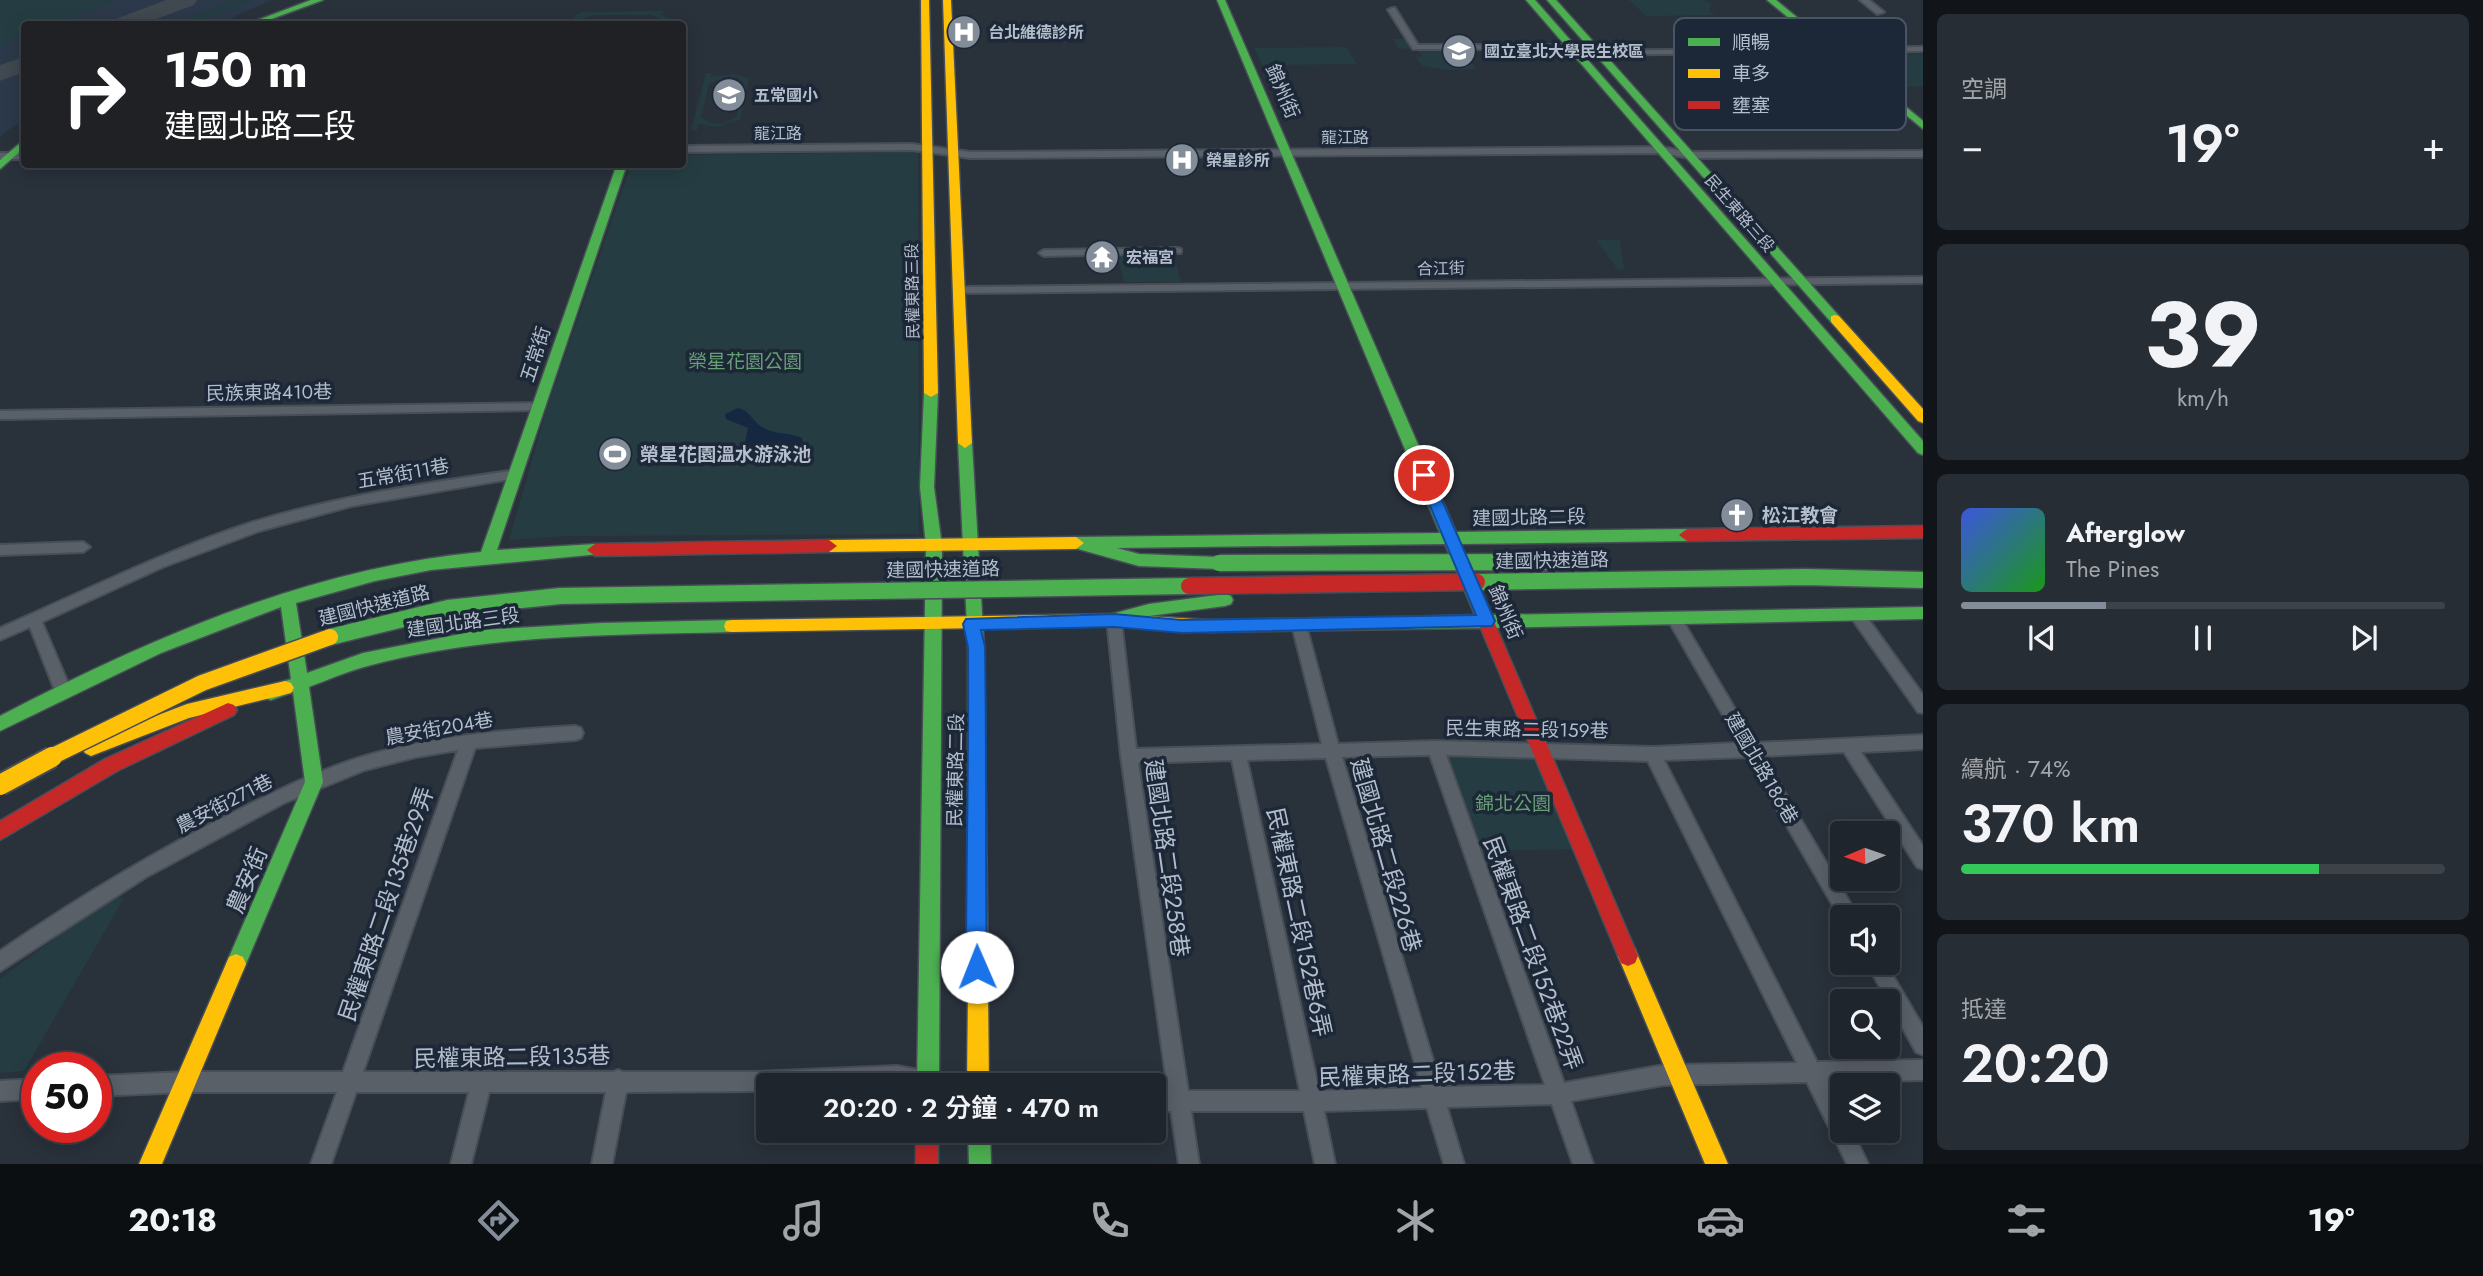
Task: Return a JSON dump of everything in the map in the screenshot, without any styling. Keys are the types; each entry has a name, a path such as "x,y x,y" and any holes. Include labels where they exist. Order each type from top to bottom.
{"main road":[{"path":"245,21 304,0"},
{"path":"260,21 319,0"},
{"name":"民權東路三段","path":"925,0 931,402 928,423 929,528 934,546 934,582"},
{"path":"0,724 62,688 288,601 410,570 487,556 610,549 968,546 947,0"},
{"name":"錦州街","path":"1222,0 1717,1164"},
{"name":"民生東路三段","path":"1530,0 1923,450"},
{"name":"民生東路三段","path":"1551,0 1923,418"},
{"path":"1771,0 1793,18"},
{"path":"1906,112 1923,126"},
{"path":"7,157 21,136"},
{"path":"7,157 21,145"},
{"name":"五常街","path":"487,556 621,168"},
{"name":"建國北路二段","path":"968,546 1923,532"},
{"path":"1084,545 1139,560 1219,563 1569,562"},
{"name":"民權東路二段","path":"968,546 972,624 976,647 979,812 975,840 978,1073"},
{"path":"1778,561 1923,566"},
{"name":"建國快速道路","path":"557,579 1923,566"},
{"name":"建國快速道路","path":"0,785 140,711 217,676 358,628 433,611 502,601 559,596 1778,578 1923,582"},
{"name":"民權東路二段","path":"928,1073 934,582"},
{"path":"1114,620 1149,610 1225,600 1808,592 1923,582"},
{"name":"建國快速道路","path":"414,600 467,589"},
{"path":"288,601 292,685 314,782"},
{"path":"972,624 1114,620 1182,627 1675,620 1923,613"},
{"name":"建國北路三段","path":"0,831 96,772 173,731 363,660 481,637 601,629 972,624"},
{"name":"建國快速道路","path":"281,636 305,628"},
{"path":"0,800 100,743 187,712 292,685"},
{"name":"農安街","path":"150,1164 314,782"},
{"path":"927,1143 927,1164"},
{"path":"979,1143 980,1164"}],"street":[{"path":"1864,0 1880,12"},
{"path":"1391,10 1416,47 1560,47 1576,53 1674,52"},
{"name":"龍江路","path":"686,149 927,149 951,153 1661,150 1689,155 1923,154"},
{"path":"1044,253 1177,251"},
{"name":"合江街","path":"959,290 1774,279 1923,280"},
{"name":"民族東路410巷","path":"0,415 539,407"},
{"name":"五常街11巷","path":"0,634 160,562 256,527 413,490 516,474"},
{"path":"0,550 83,547"},
{"path":"1858,616 1923,707"},
{"path":"34,620 62,688"},
{"name":"建國北路二段258巷","path":"1114,620 1129,756 1189,1164"},
{"name":"建國北路186巷","path":"1675,620 1842,905"},
{"name":"建國北路二段226巷","path":"1299,625 1332,751 1454,1164"},
{"name":"農安街204巷","path":"314,782 365,763 469,742 516,735 576,733"},
{"name":"民權東路二段135巷29弄","path":"321,1164 469,742"},
{"name":"民生東路二段159巷","path":"1129,756 1435,748 1653,754 1923,742"},
{"path":"1849,746 1923,861"},
{"name":"民權東路二段152巷22弄","path":"1435,748 1583,1164"},
{"name":"民權東路二段152巷6弄","path":"1238,753 1325,1164"},
{"path":"1653,754 1858,1164"},
{"name":"農安街271巷","path":"0,961 53,924 153,862 314,782"},
{"path":"1883,975 1923,1045"},
{"name":"民權東路二段152巷","path":"1166,1101 1312,1101 1557,1094 1664,1075 1680,1077 1923,1070"},
{"path":"602,1164 618,1080"},
{"name":"民權東路二段135巷","path":"112,1085 351,1081 481,1084 618,1080 756,1082"},
{"path":"461,1164 481,1084"},
{"path":"0,1091 21,1090"}],"shaded area":[{"path":"0,0 272,0 225,21 21,21 21,121 0,136"},
{"path":"738,408 764,428 797,436 802,438 803,443 794,449 778,442 748,446 745,443 748,428 726,419 725,414"}],"green space":[{"path":"0,0 118,0 64,21 21,21 21,38 0,47"},
{"path":"230,0 254,0 203,21 178,21"},
{"path":"1629,0 1705,0 1712,4 1709,10 1715,15 1646,16"},
{"path":"664,11 661,14 670,21 662,21 651,15 595,15 568,21 581,12"},
{"path":"1393,39 1411,39 1417,47 1460,47 1476,69 1444,70 1422,66 1416,57 1422,56 1416,48 1399,49"},
{"path":"1346,47 1357,64 1262,65 1254,48"},
{"path":"1906,54 1923,54 1923,86 1906,87"},
{"path":"706,73 712,73 711,77 734,74 749,78 740,119 717,127 699,124 697,130 691,130","holes":["728,76 738,78 744,83 737,116 719,124 701,117 709,84"]},
{"name":"榮星花園公園","path":"918,152 919,534 566,536 509,540 548,405 630,168 686,168 686,155"},
{"path":"1596,240 1620,240 1624,269 1618,270"},
{"path":"1173,252 1181,282 1124,282 1117,254"},
{"name":"錦北公園","path":"1542,755 1582,849 1482,851 1448,756"},
{"path":"110,898 124,898 35,1052 21,1052 21,1071 0,1073 0,979"}],"taxiway":[{"path":"132,21 186,0"},
{"path":"0,74 21,65"}],"traffic: fast":[{"path":"260,21 319,0"},
{"path":"1221,0 1487,624"},
{"path":"1530,0 1923,450"},
{"path":"1551,0 1835,319"},
{"path":"1771,0 1793,18"},
{"path":"1906,112 1923,126"},
{"path":"0,166 21,146"},
{"path":"487,556 621,168"},
{"path":"928,1073 934,546 927,487 931,393"},
{"path":"965,443 976,647 978,986"},
{"path":"1076,543 1687,535"},
{"path":"1084,545 1139,560 1219,563"},
{"path":"0,724 155,648 209,626 319,589 451,561 595,550"},
{"path":"1219,563 1553,562"},
{"path":"1477,582 1805,577 1923,580"},
{"path":"330,637 448,608 560,596 1189,586"},
{"path":"1114,620 1149,610 1225,600"},
{"path":"236,964 314,782 288,601"},
{"path":"1405,623 1923,613"},
{"path":"271,693 363,660 481,637 601,629 732,626"},
{"path":"979,1143 980,1164"}],"traffic: slow":[{"path":"925,0 931,393"},
{"path":"947,0 965,443"},
{"path":"1835,319 1923,418"},
{"path":"829,546 1076,543"},
{"path":"732,626 1114,620 1210,626"},
{"path":"0,785 120,721 202,683 287,650 330,637"},
{"path":"91,748 187,711 285,688"},
{"path":"1628,956 1717,1164"},
{"path":"150,1164 236,964"},
{"path":"978,986 978,1073"}],"traffic: jam":[{"path":"1687,535 1923,532"},
{"path":"595,550 829,546"},
{"path":"1189,586 1477,582"},
{"path":"1210,626 1405,623"},
{"path":"1487,624 1628,956"},
{"path":"0,831 111,765 228,710"},
{"path":"927,1143 927,1164"}],"place":[{"name":"台北維德診所","path":"964,32"},
{"name":"國立臺北大學民生校區","path":"1459,51"},
{"name":"五常國小","path":"729,95"},
{"name":"榮星診所","path":"1182,160"},
{"name":"宏福宮","path":"1102,257"},
{"name":"榮星花園溫水游泳池","path":"615,454"},
{"name":"松江教會","path":"1737,515"}],"route":[{"path":"977,967 975,840 979,812 976,647 972,624 1114,620 1182,627 1486,621 1424,475"}]}
